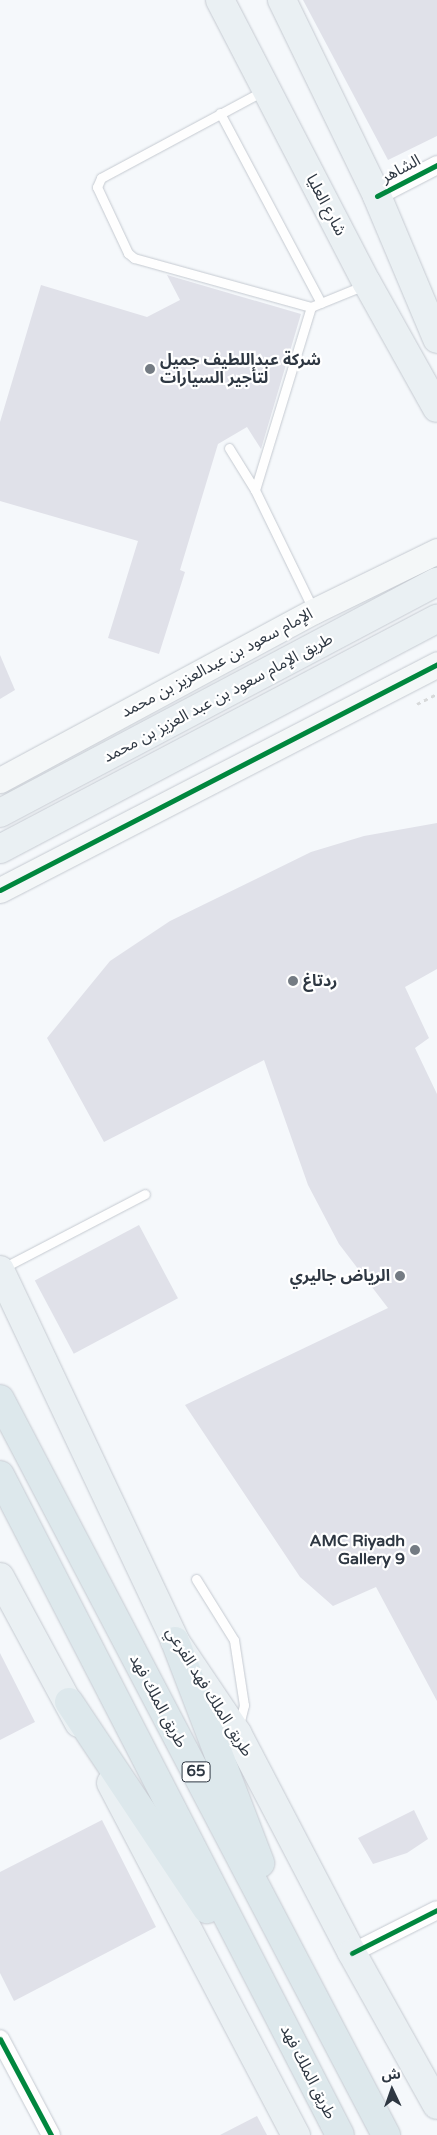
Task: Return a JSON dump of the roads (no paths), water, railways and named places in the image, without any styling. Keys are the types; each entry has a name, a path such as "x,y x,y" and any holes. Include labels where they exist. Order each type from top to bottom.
{"highway":[{"name":"طريق الملك فهد","path":"3,1404 386,2135"},
{"name":"طريق الملك فهد","path":"0,1475 340,2135"},
{"path":"175,1641 307,1986"},
{"path":"68,1702 281,2020"}],"main road":[{"name":"شارع العليا","path":"220,0 368,284 436,408"},
{"path":"282,0 377,196 437,339"},
{"name":"الإمام سعود بن عبدالعزيز بن محمد","path":"0,780 314,611 437,551"},
{"name":"طريق الإمام سعود بن عبد العزيز بن محمد","path":"0,813 437,582"},
{"name":"طريق الإمام سعود بن عبد العزيز بن محمد","path":"0,849 437,619"},
{"path":"0,890 437,664"},
{"name":"طريق الملك فهد الفرعي","path":"0,1270 175,1641 237,1733 352,1953 437,2105"},
{"path":"1,1581 68,1702 296,2135"}],"street":[{"name":"الشاهر","path":"377,196 437,165"},
{"path":"352,1953 437,1910"},
{"path":"0,2039 51,2135"}],"lane":[{"path":"266,90 101,178 98,187 100,196 128,253 134,258 311,307 368,284"},
{"path":"220,113 321,303"},
{"path":"255,490 311,307"},
{"path":"229,448 255,490 314,611"},
{"path":"0,1270 145,1194"},
{"path":"196,1579 234,1640 244,1705 237,1733"}],"place":[{"name":"شركة عبداللطيف جميل لتأجير السيارات","path":"150,369"},
{"name":"ردتاغ","path":"293,981"},
{"name":"الرياض جاليري","path":"400,1276"},
{"name":"AMC Riyadh Gallery 9","path":"415,1550"}]}
